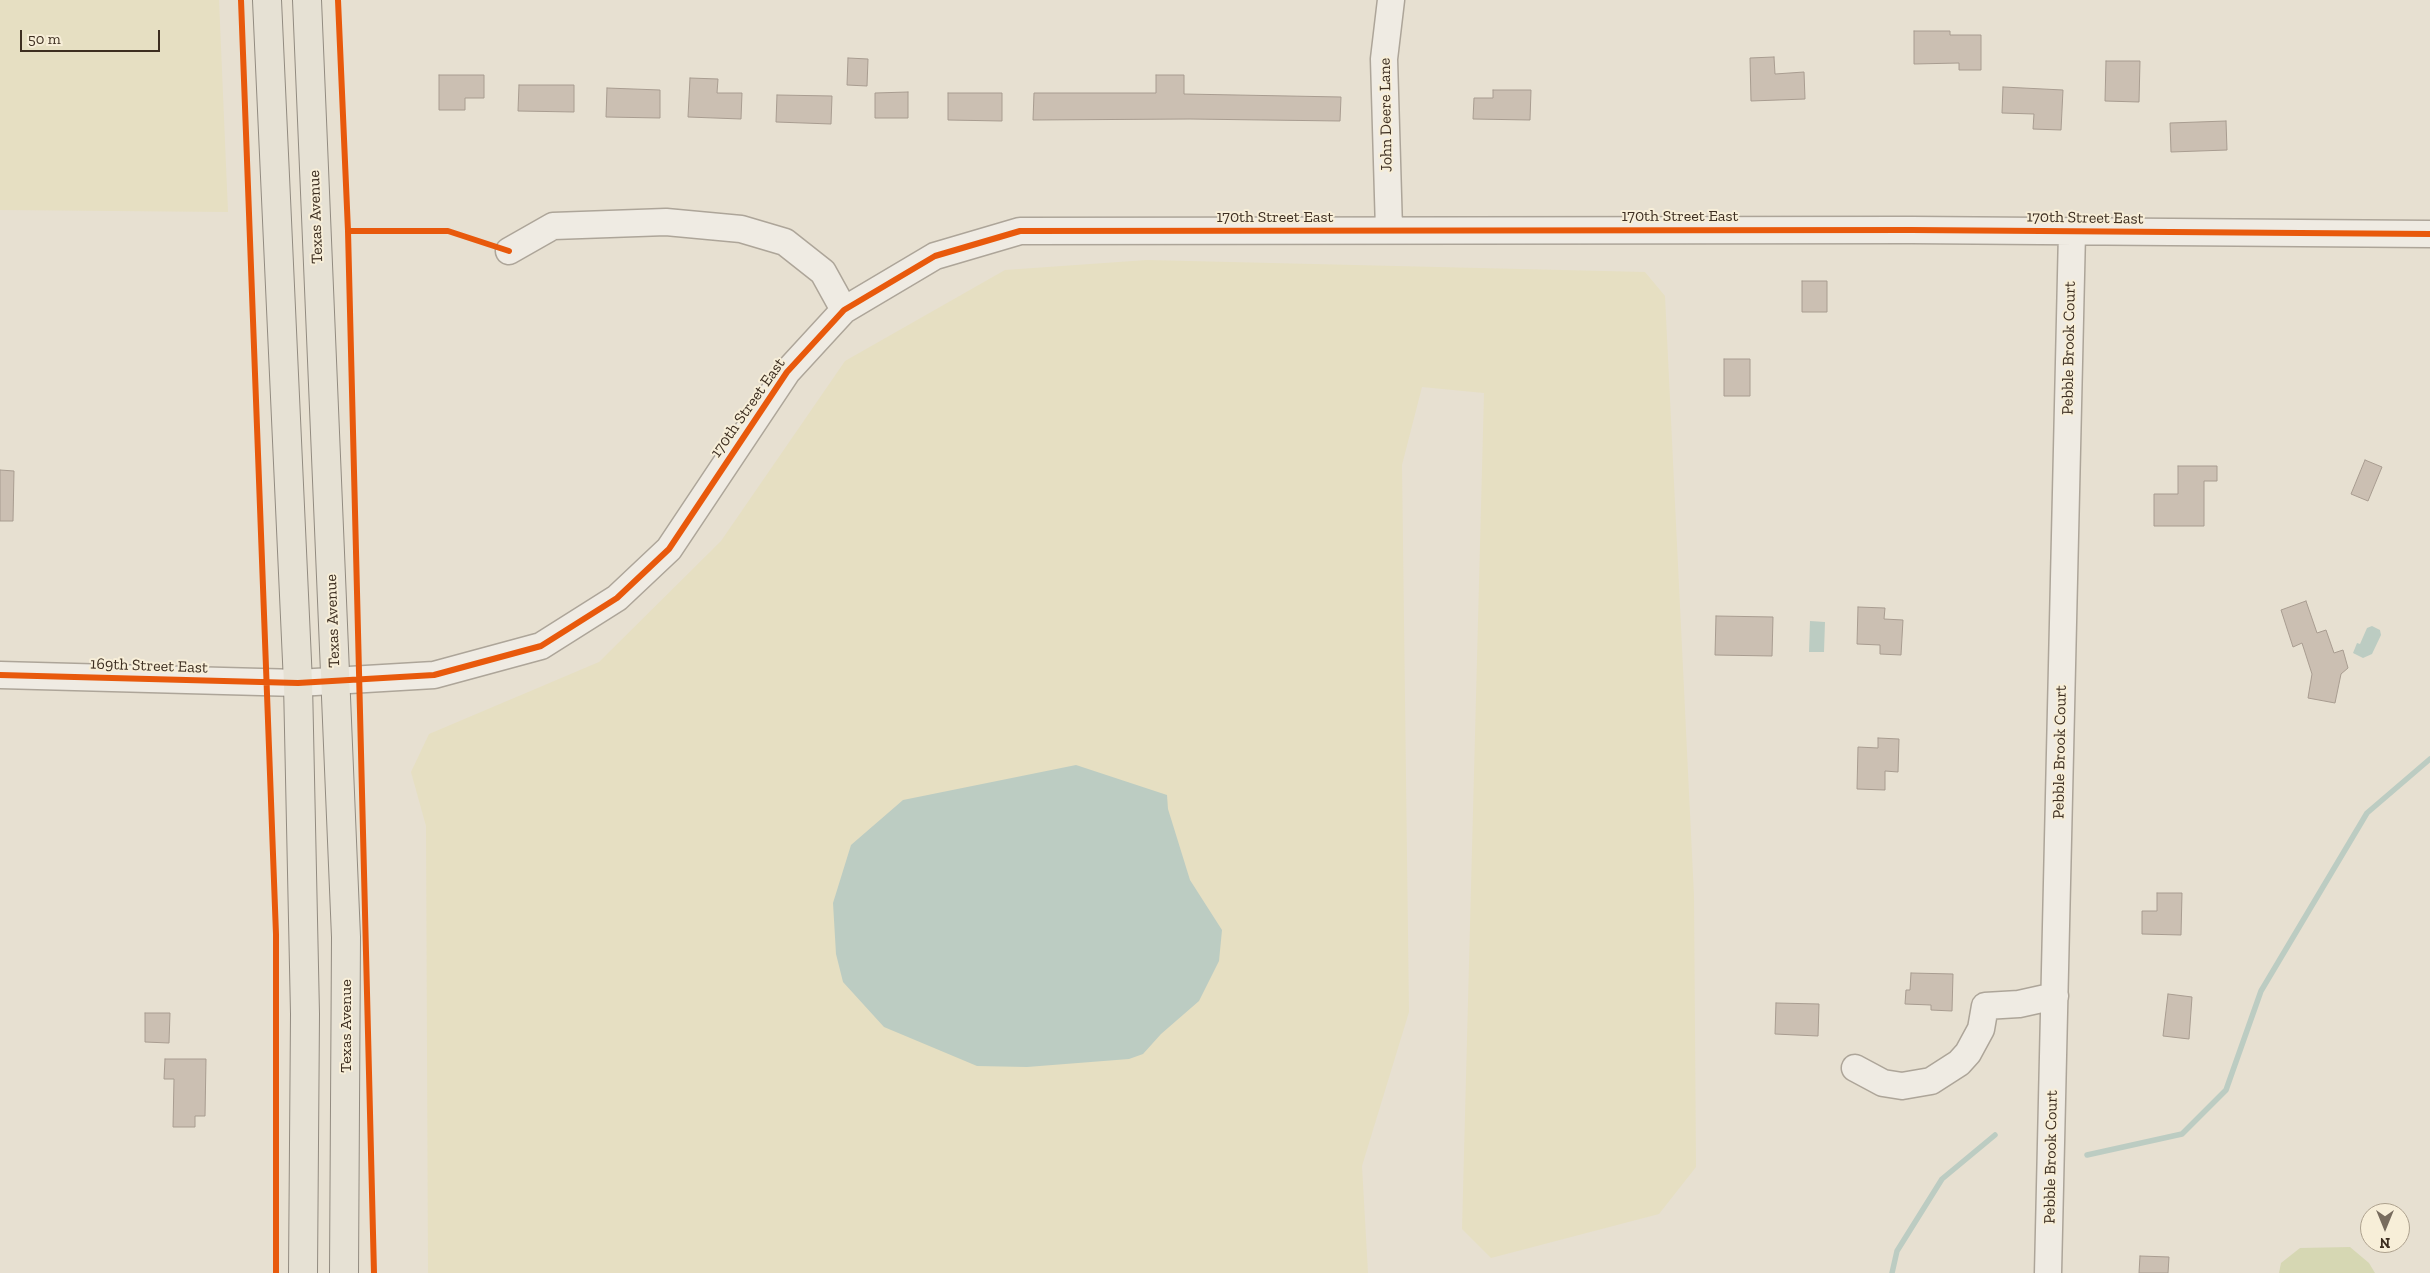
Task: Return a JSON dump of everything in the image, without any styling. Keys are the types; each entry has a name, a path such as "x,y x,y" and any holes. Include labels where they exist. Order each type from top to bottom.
{"main road":[{"path":"267,0 298,683 305,1014 303,1273"},
{"name":"Texas Avenue","path":"308,0 346,937 344,1273"}],"street":[{"name":"John Deere Lane","path":"1388,230 1384,59 1391,0"},
{"path":"509,251 553,226 666,222 740,229 785,242 823,272 844,310"},
{"name":"170th Street East","path":"298,683 434,675 541,646 617,598 669,549 787,372 844,310 935,256 1020,231 1911,230 2430,234"},
{"name":"Pebble Brook Court","path":"2048,1273 2072,232"},
{"name":"169th Street East","path":"0,675 298,683"},
{"path":"1855,1068 1883,1083 1902,1086 1931,1082 1959,1063 1968,1053 1981,1029 1985,1006 2019,1004 2055,996"}],"shaded area":[{"path":"0,0 219,0 228,212 0,210"},
{"path":"1147,260 1645,272 1665,296 1694,896 1696,1167 1659,1214 1491,1258 1462,1229 1484,393 1422,387 1402,465 1409,1012 1362,1166 1368,1273 428,1273 426,826 411,772 429,734 599,662 721,541 845,361 1005,270"},
{"path":"1810,621 1825,622 1824,652 1809,652"},
{"path":"2372,626 2380,630 2381,635 2372,654 2363,658 2353,653 2357,643 2360,644 2367,628"},
{"path":"1076,765 1167,795 1168,809 1190,880 1222,930 1219,961 1199,1001 1161,1034 1143,1054 1129,1059 1027,1067 977,1066 884,1027 843,982 836,954 833,903 851,845 903,800"}],"green space":[{"path":"2350,1247 2369,1263 2375,1273 2279,1273 2281,1263 2300,1248"}],"building":[{"path":"1914,31 1950,31 1950,35 1981,35 1981,70 1959,70 1959,63 1914,64"},
{"path":"1774,57 1775,74 1804,72 1805,99 1751,101 1750,58"},
{"path":"848,58 868,59 867,86 847,85"},
{"path":"2106,61 2140,61 2139,102 2105,101"},
{"path":"439,75 484,75 484,98 465,98 465,110 439,110"},
{"path":"1156,75 1184,75 1184,94 1341,97 1340,121 1190,119 1033,120 1034,93 1156,93"},
{"path":"690,78 718,79 717,93 742,93 741,119 688,117"},
{"path":"519,85 574,85 574,112 518,111"},
{"path":"2003,87 2063,90 2061,130 2033,129 2034,114 2002,113"},
{"path":"607,88 660,90 660,118 606,117"},
{"path":"1493,90 1531,90 1530,120 1473,119 1474,98 1493,98"},
{"path":"908,92 908,118 875,118 875,93"},
{"path":"948,93 1002,93 1002,121 948,120"},
{"path":"777,95 832,96 831,124 776,122"},
{"path":"2226,121 2227,150 2171,152 2170,123"},
{"path":"1802,281 1827,281 1827,312 1802,312"},
{"path":"1724,359 1750,359 1750,396 1724,396"},
{"path":"2365,460 2382,467 2368,501 2351,494"},
{"path":"2178,466 2217,466 2217,481 2204,481 2204,526 2154,526 2154,494 2178,494"},
{"path":"0,470 14,471 13,521 0,521"},
{"path":"2306,601 2317,633 2326,630 2334,653 2343,650 2348,668 2341,674 2335,703 2308,698 2312,674 2302,643 2293,647 2281,610"},
{"path":"1858,607 1885,608 1884,619 1903,620 1901,655 1880,654 1880,645 1857,644"},
{"path":"1716,616 1773,617 1772,656 1715,655"},
{"path":"1878,738 1899,739 1898,772 1885,771 1885,790 1857,789 1858,747 1878,748"},
{"path":"2157,893 2182,893 2181,935 2142,934 2142,911 2157,911"},
{"path":"1911,973 1953,974 1952,1011 1931,1010 1931,1005 1905,1004 1906,990 1910,990"},
{"path":"2168,994 2192,997 2189,1039 2163,1036"},
{"path":"1776,1003 1819,1004 1818,1036 1775,1034"},
{"path":"145,1013 170,1013 169,1043 145,1042"},
{"path":"165,1059 206,1059 205,1116 195,1116 195,1127 173,1127 174,1079 164,1079"},
{"path":"2140,1256 2169,1257 2168,1273 2139,1273"}],"waterway":[{"path":"2087,1155 2182,1134 2226,1090 2261,991 2367,813 2430,759"},
{"path":"1892,1273 1897,1251 1942,1179 1995,1135"}],"cycle path":[{"path":"241,0 276,934 276,1273"},
{"path":"338,0 348,231"},
{"path":"0,675 298,683 434,675 541,646 617,598 669,549 787,372 844,310 935,256 1020,231 1911,230 2430,234"},
{"path":"374,1273 348,231 448,231 509,251"}]}
